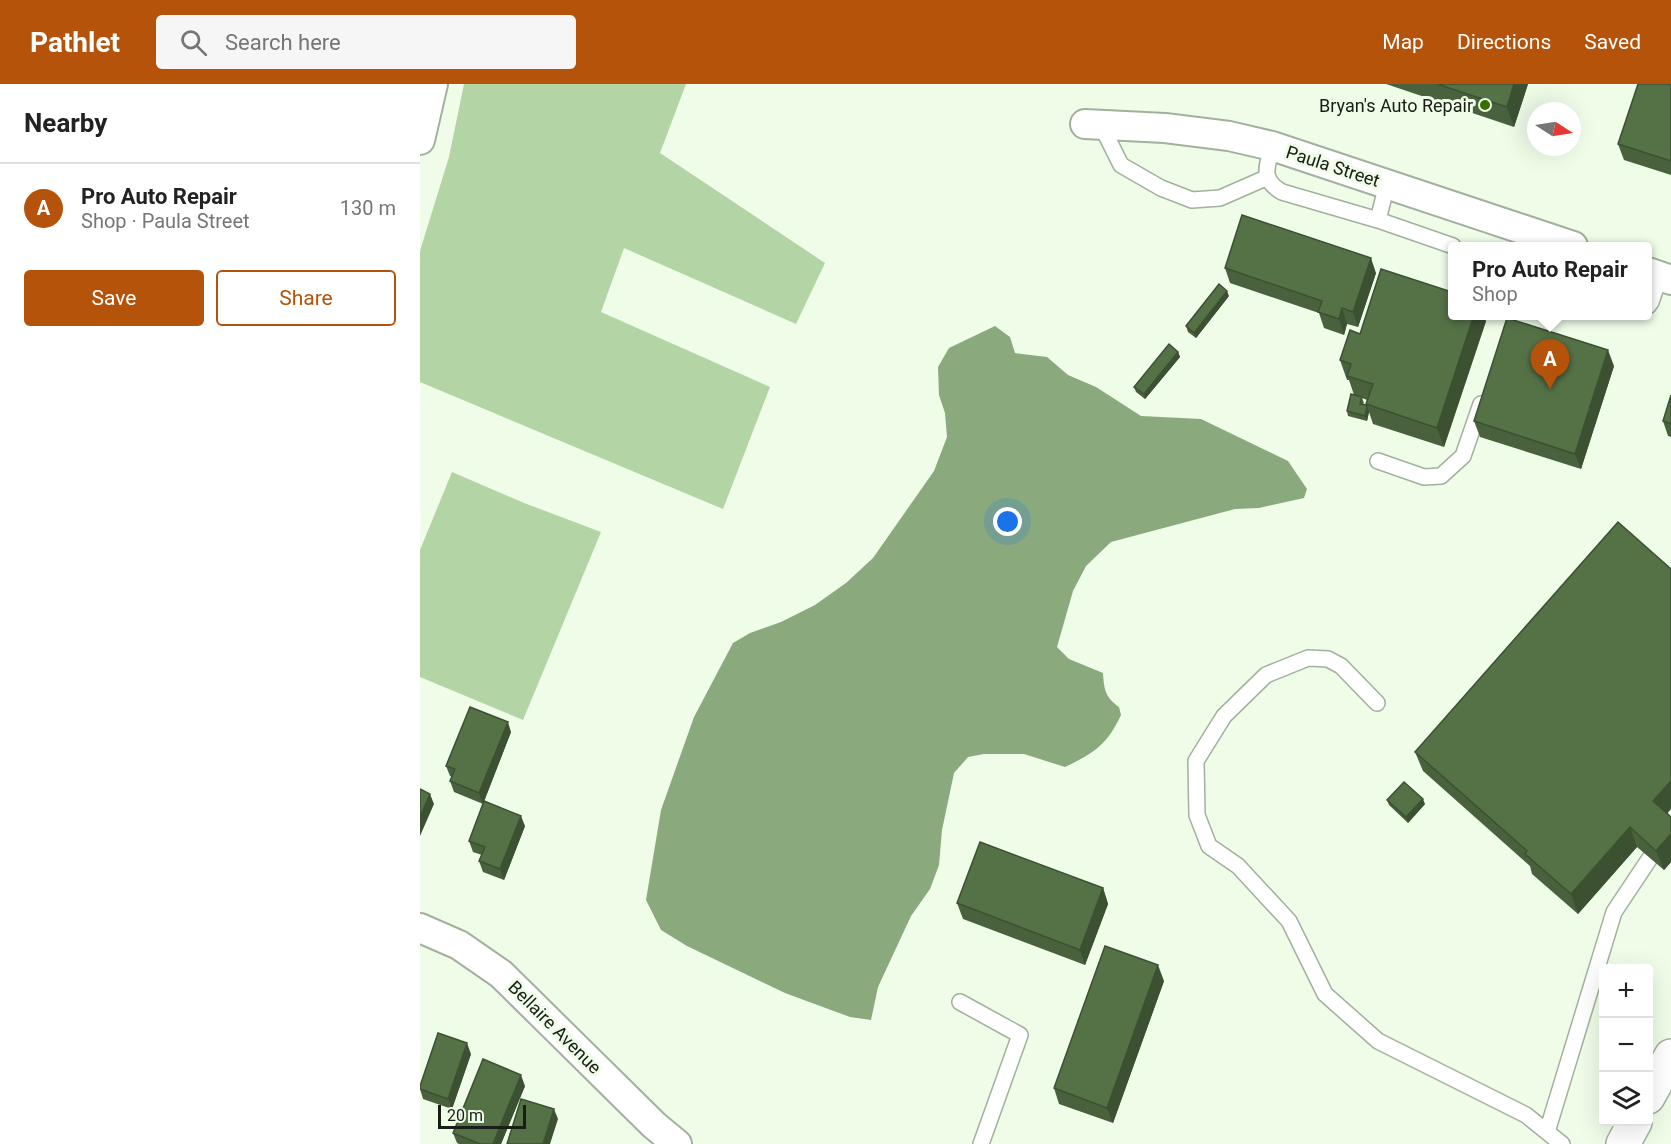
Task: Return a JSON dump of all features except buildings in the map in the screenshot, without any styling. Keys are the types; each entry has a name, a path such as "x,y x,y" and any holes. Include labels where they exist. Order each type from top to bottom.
{"street":[{"path":"420,140 433,84"},
{"name":"Paula Street","path":"1093,124 1165,128 1229,136 1272,147 1387,184 1538,241"},
{"name":"Bellaire Avenue","path":"420,928 459,945 501,974 676,1144"},
{"path":"1653,1088 1671,1056"},
{"path":"1623,1144 1633,1126"}],"lane":[{"path":"1093,124 1121,165 1161,188 1192,200 1221,198 1268,177"},
{"path":"1272,147 1266,173 1270,185 1282,192 1378,220 1448,244"},
{"path":"1378,220 1387,184"},
{"path":"1652,299 1659,276"},
{"path":"1378,461 1424,477 1441,476 1463,456 1485,391"},
{"path":"1377,703 1341,666 1328,659 1308,658 1266,675 1224,716 1196,761 1197,815 1209,846 1238,866 1288,921 1325,994 1378,1041 1526,1115 1562,1144"},
{"path":"1547,1132 1614,912 1650,858"},
{"path":"960,1002 1020,1035 981,1144"}],"shaded area":[{"path":"464,84 686,84 660,153 825,263 796,324 624,248 601,312 770,387 723,509 420,382 420,251 449,157"},
{"path":"995,326 1010,337 1015,353 1047,357 1068,375 1096,387 1141,416 1201,419 1288,461 1307,489 1304,498 1259,508 1235,509 1111,542 1086,566 1073,591 1057,647 1069,659 1103,673 1106,692 1119,707 1121,715 1116,725 1099,747 1065,767 1024,754 984,754 968,757 954,773 942,830 939,865 930,889 911,916 878,987 871,1020 850,1017 785,993 687,946 661,930 646,900 661,810 694,717 733,643 750,633 781,622 815,605 846,583 873,558 934,471 947,437 945,413 939,395 938,367 949,348"},
{"path":"452,472 524,503 601,532 523,720 420,677 420,550"}],"place":[{"name":"Bryan's Auto Repair","path":"1485,105"},
{"name":"Pro Auto Repair","path":"1550,389"}]}
